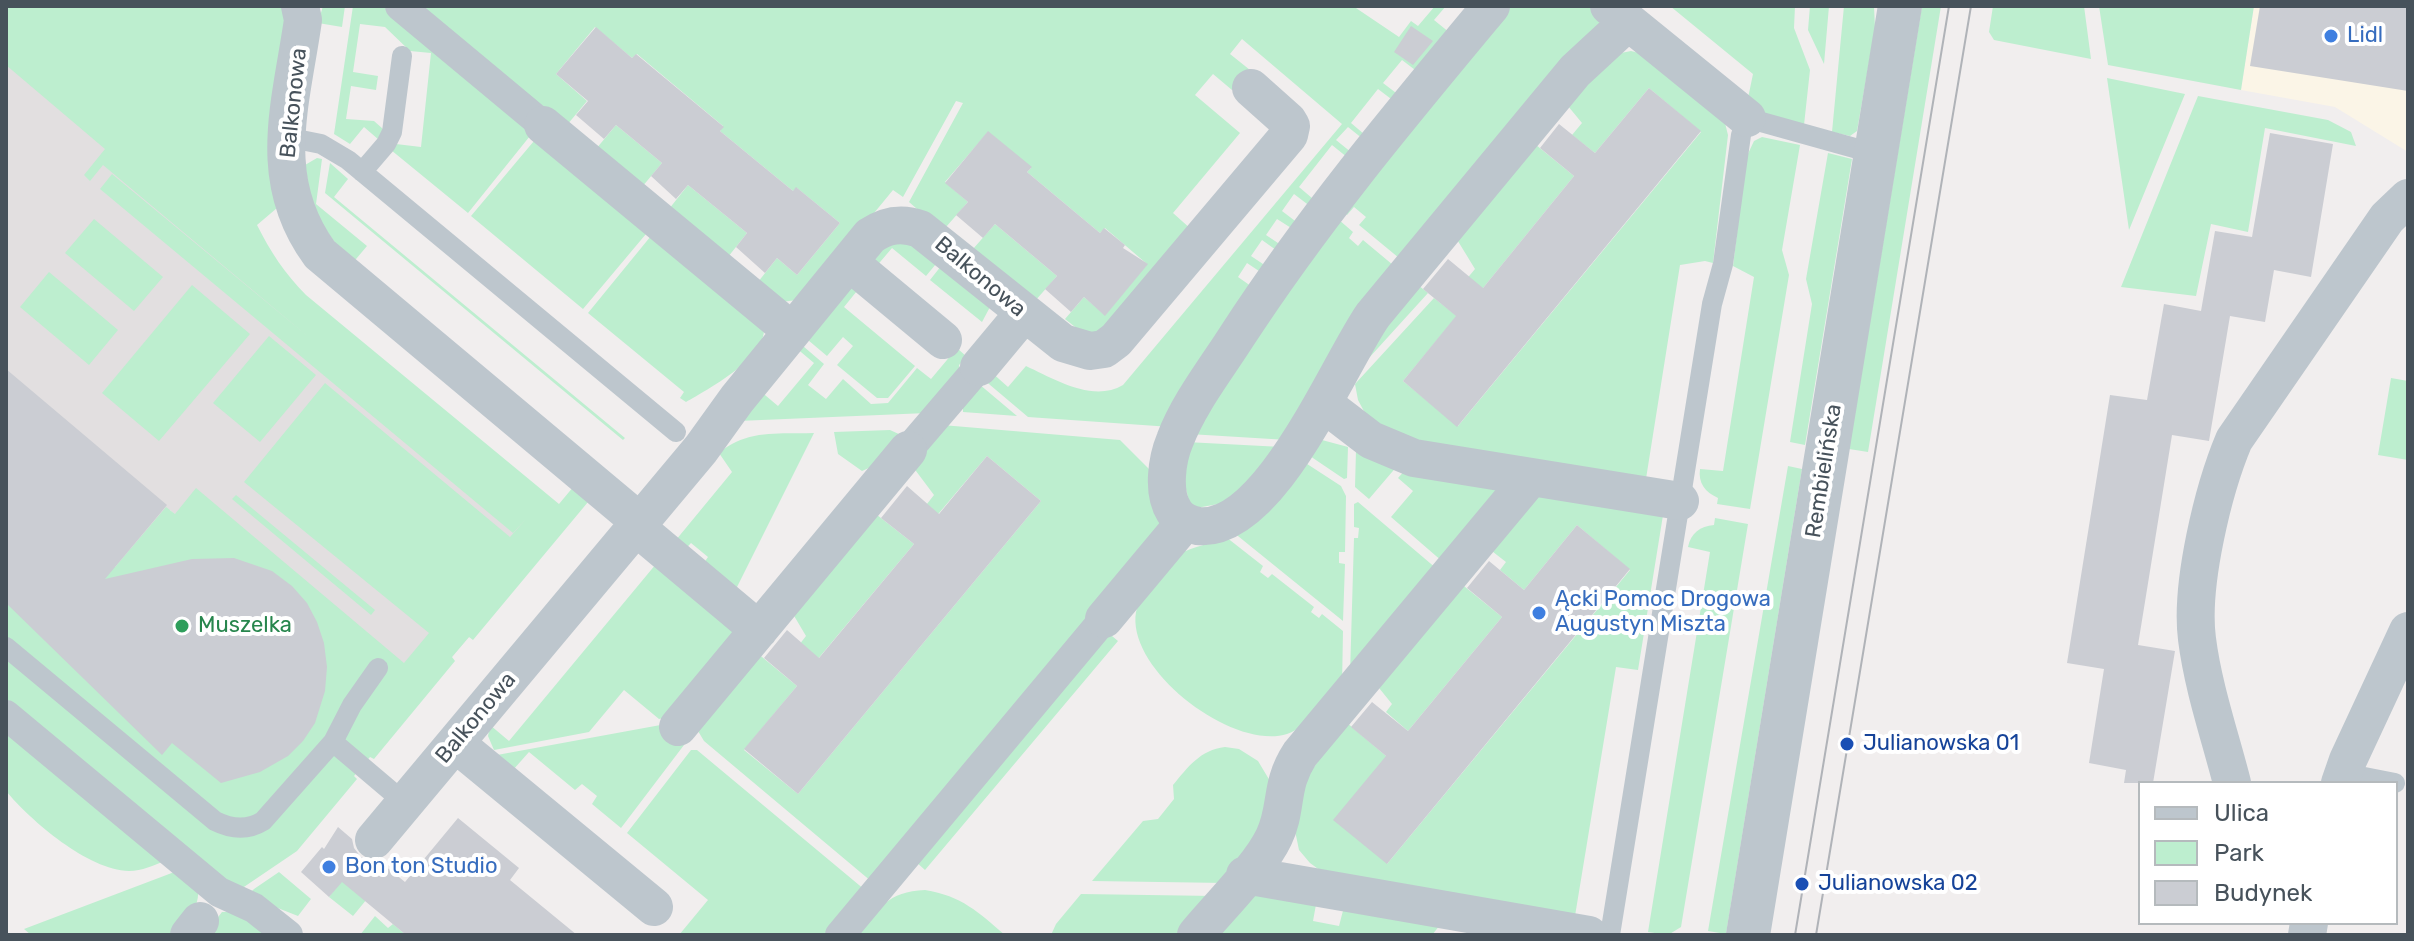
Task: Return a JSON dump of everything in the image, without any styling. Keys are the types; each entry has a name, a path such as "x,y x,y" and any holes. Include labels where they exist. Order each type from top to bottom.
{"street":[{"name":"Balkonowa","path":"300,6 303,20 286,137 287,178 293,207 304,232 320,254 638,525"},
{"path":"400,6 792,331"},
{"path":"1491,6 1328,205 1249,317 1183,422 1172,448 1168,478 1170,504 1190,525 1213,525 1242,509 1287,460 1324,404 1359,334 1373,315 1619,14 1747,118"},
{"name":"Rembielińska","path":"1748,935 1900,6"},
{"name":"Balkonowa","path":"374,840 707,442 737,399 870,236 894,225 910,225 925,231 1056,339 1074,348 1095,351 1112,344 1289,135 1291,126 1288,121 1251,88"},
{"path":"2232,781 2201,659 2196,618 2199,579 2219,477 2234,440 2387,218 2408,198"},
{"path":"849,262 943,340"},
{"path":"678,727 1024,313"},
{"path":"1324,404 1371,440 1404,455 1680,501"},
{"path":"1196,935 1273,838 1279,822 1284,787 1300,754 1531,477"},
{"path":"840,935 1185,522"},
{"path":"638,525 759,630"},
{"path":"2342,778 2408,631"},
{"path":"6,715 204,917 254,908 288,935"},
{"path":"455,743 654,907"},
{"path":"1245,875 1453,924 1589,935"}],"lane":[{"path":"362,172 392,132 402,56"},
{"path":"1610,935 1712,304 1723,264 1736,156 1747,118 1876,154"},
{"path":"286,137 328,147 362,172 676,432"},
{"path":"6,647 215,821 248,827 263,821 333,742 352,705 378,668"},
{"path":"333,742 405,803"},
{"path":"2342,778 2374,781"}],"shaded area":[{"path":"6,6 238,261 560,530 429,684 188,526 170,510 115,567 6,479"},
{"name":"Lidl","path":"2254,6 2408,6 2408,152 2335,107 2241,90"}],"green space":[{"path":"6,6 283,6 277,208 257,225 273,253 306,295 559,504 574,486 588,502 473,640 469,637 452,657 455,661 374,759 370,757 354,776 357,779 297,851 235,893 6,702 6,479 115,567 166,507 175,514 196,488 404,663 429,633 244,482 325,383 510,537 526,519 513,533 100,189 112,174 311,339 103,165 90,181 84,175 105,149 6,65"},
{"path":"323,6 345,6 342,27 318,23"},
{"path":"353,6 383,6 534,131 468,213 391,150 396,144 421,147 431,53 410,51 385,27 360,24 353,72 378,76 376,90 351,86 346,119 374,121 383,129 379,140 364,127 350,144 334,134"},
{"path":"416,6 1353,6 1399,37 1411,21 1418,26 1435,6 1446,6 1434,20 1455,37 1423,76 1402,60 1383,83 1404,99 1399,105 1378,89 1351,123 1371,140 1368,143 1348,127 1336,140 1357,157 1353,162 1332,145 1299,187 1319,204 1315,210 1294,194 1282,211 1303,227 1299,233 1277,219 1266,235 1287,249 1283,255 1262,240 1251,256 1272,270 1268,277 1247,263 1238,277 1258,291 1171,427 1028,417 983,379 990,371 1008,387 1026,366 1087,390 1111,390 1123,385 1342,124 1242,39 1230,54 1250,70 1232,90 1213,74 1195,95 1240,133 1173,213 1192,230 1102,337 1089,338 1065,319 1084,297 1105,315 1147,264 1105,228 1100,233 1027,172 1031,168 988,132 945,182 968,202 946,227 939,228 909,202 963,103 956,101 903,197 893,190 809,292 797,300 781,302 758,282 777,258 797,275 840,223 797,188 793,191 720,131 723,126 637,54 632,58 595,27 556,74 587,101 567,125"},
{"path":"1502,6 1594,6 1600,18 1599,26 1399,258 1359,225 1366,217 1354,207 1347,215 1336,206"},
{"path":"1670,6 1795,6 1794,28 1810,70 1804,125 1753,111 1748,98 1753,74"},
{"path":"1810,6 1829,6 1824,64 1808,30"},
{"path":"1844,6 1874,6 1875,28 1857,131 1850,136 1832,132"},
{"path":"1922,6 1941,6 1868,452 1849,449"},
{"path":"1993,6 2084,6 2091,59 1994,40 1989,32"},
{"path":"2099,6 2254,6 2241,90 2108,65"},
{"path":"1621,53 1639,53 1725,123 1728,135 1713,263 1705,261 1680,265 1645,485 1416,448 1366,415 1358,400 1355,384 1434,298 1457,316 1403,381 1458,426 1701,132 1649,88 1595,153 1572,135 1582,123 1563,100"},
{"path":"2107,78 2185,94 2129,230"},
{"path":"2198,96 2328,120 2351,132 2356,146 2265,128 2248,232 2211,224 2196,296 2121,287"},
{"path":"616,125 662,163 642,187 596,149"},
{"path":"539,135 651,228 583,309 471,216"},
{"path":"1762,137 1800,145 1782,250 1789,275 1750,509 1717,504 1718,498 1703,486 1700,469 1723,471 1754,277 1733,266 1746,158 1754,141"},
{"path":"1530,140 1574,176 1479,293 1465,281 1475,269 1453,233"},
{"path":"1828,153 1852,159 1805,445 1790,442 1812,304 1806,279"},
{"path":"317,158 322,159 316,204 367,246 351,265 313,212 305,165"},
{"path":"330,163 348,179 334,197 625,438 623,440 325,193"},
{"path":"688,185 747,233 728,257 669,209"},
{"path":"1331,213 1353,232 1349,238 1358,246 1363,240 1393,265 1288,440 1189,434"},
{"path":"94,219 163,277 134,311 65,253"},
{"path":"995,224 1057,276 1035,301 973,249"},
{"path":"655,231 764,331 761,342 745,363 686,402 680,398 684,392 588,313"},
{"path":"892,236 941,258 926,276 892,248 875,268 871,265"},
{"path":"945,261 990,307 982,322 930,280"},
{"path":"49,272 118,330 89,365 20,307"},
{"path":"1413,281 1428,293 1358,370"},
{"path":"847,283 861,286 844,307 915,366 888,398 877,398 837,365 853,346 843,337 827,356 808,340"},
{"path":"192,285 250,334 159,441 102,393"},
{"path":"269,336 316,375 260,442 213,403"},
{"path":"803,346 824,364 808,385 826,399 843,379 871,404 888,403 917,368 931,379 957,348 967,357 959,365 960,374 927,413 738,421 759,390 778,406 814,363 795,347"},
{"path":"2391,378 2408,381 2408,460 2378,455"},
{"path":"979,384 1017,416 963,412 963,403"},
{"path":"942,425 1120,440 1152,472 1161,526 872,882 704,741 698,731 756,652 797,686 744,750 798,794 1041,501 987,456 934,519 923,509 934,495 910,463"},
{"path":"890,430 901,435 889,459 862,471 838,454 834,432"},
{"path":"814,433 732,597 699,570 708,557 691,543 681,554 671,546 732,472 719,453 729,445 752,436"},
{"path":"1322,440 1348,447 1347,478 1344,479 1307,454"},
{"path":"1186,442 1282,447 1229,502 1191,509 1179,461"},
{"path":"1356,450 1398,465 1369,499 1355,487"},
{"path":"1301,460 1341,486 1346,496 1345,552 1339,552 1339,563 1345,564 1343,621 1233,532"},
{"path":"1788,466 1802,469 1726,934 1708,931"},
{"path":"1407,468 1508,484 1443,562 1391,517 1413,491 1398,478"},
{"path":"236,495 375,610 371,615 232,499"},
{"path":"1535,495 1664,509 1638,670 1616,667 1574,922 1325,874 1299,850 1292,816 1292,798 1346,722 1386,756 1387,864 1630,570 1577,525 1524,590 1500,570 1506,562 1488,548"},
{"path":"1358,502 1437,569 1350,675 1354,538 1358,538 1359,528 1354,527 1354,504"},
{"path":"872,511 914,544 817,660 799,645 806,636 790,609"},
{"path":"1715,518 1748,524 1681,927 1668,935 1648,932 1710,552 1688,547 1694,534 1714,525"},
{"path":"1226,537 1263,566 1260,572 1268,578 1272,574 1314,607 1311,612 1319,618 1322,614 1343,631 1342,686 1309,720 1287,734 1265,736 1239,730 1213,718 1165,681 1148,658 1137,635 1137,608 1173,560 1185,551"},
{"path":"661,558 746,630 674,716 659,719 624,690 589,732 494,750 488,736 490,725 509,741"},
{"path":"1459,582 1502,617 1408,731 1386,712 1392,704 1375,683"},
{"path":"1106,631 1118,641 925,870 915,861"},
{"path":"666,724 685,740 684,745 621,828 592,804 597,796 582,784 575,790 529,752 513,770 497,755"},
{"path":"6,728 165,861 134,871 113,869 79,853 45,829 6,791"},
{"path":"1225,747 1239,749 1258,761 1270,781 1272,812 1226,883 1092,881 1143,821 1158,819 1174,799 1173,785 1189,766 1208,752"},
{"path":"691,750 697,750 865,890 830,932 813,935 679,935 708,900 627,833"},
{"path":"177,871 198,892 198,898 194,909 175,935 31,935 24,929"},
{"path":"279,872 311,899 298,916 255,899 252,891"},
{"path":"385,877 353,916 329,897 341,879"},
{"path":"925,890 959,901 978,912 1005,935 853,935 893,898"},
{"path":"1081,894 1215,896 1183,935 1051,935 1056,924"},
{"path":"1246,895 1317,899 1313,921 1339,926 1345,903 1444,920 1432,935 1209,935"},
{"path":"222,912 245,912 272,935 204,935"},
{"path":"375,916 388,928 393,924 406,935 360,935"}],"building":[{"name":"Lidl","path":"2260,6 2408,6 2408,91 2250,66"},
{"path":"1411,26 1433,41 1413,65 1394,52"},
{"path":"596,27 632,58 636,54 724,127 720,131 793,191 796,187 840,223 797,275 777,258 765,273 736,247 747,233 688,185 676,199 651,176 662,163 616,125 604,139 576,115 588,101 556,74"},
{"path":"1649,88 1701,131 1457,427 1403,381 1456,316 1423,289 1448,259 1483,288 1574,176 1540,148 1559,124 1595,153"},
{"path":"988,131 1032,167 1027,172 1100,233 1104,228 1125,245 1123,248 1148,264 1105,316 1084,297 1071,312 1045,289 1057,276 995,224 983,238 956,215 968,202 945,183"},
{"path":"2270,133 2333,144 2311,277 2274,270 2265,322 2230,316 2209,441 2172,435 2138,645 2175,651 2153,781 2124,783 2126,770 2089,763 2104,669 2067,663 2110,395 2147,400 2164,304 2201,311 2215,231 2252,237"},
{"name":"Muszelka","path":"6,369 167,505 105,579 192,559 234,558 272,571 292,586 307,603 324,643 327,667 325,691 315,723 288,756 260,772 221,783 172,743 162,755 6,603"},
{"path":"987,456 1041,501 798,794 744,749 797,686 764,658 787,630 819,658 914,544 881,518 907,486 939,514"},
{"path":"1577,525 1630,569 1387,864 1333,820 1386,756 1351,727 1372,702 1408,731 1502,617 1467,588 1489,561 1524,590"},
{"path":"458,818 519,868 510,880 577,935 406,935 342,882 329,897 301,872 322,847 324,849 338,827 352,839 361,857 379,861 405,882"}],"tram line":[{"path":"1795,935 1949,6"},
{"path":"1816,935 1971,6"}],"place":[{"name":"Lidl","path":"2331,36"},
{"name":"Ącki Pomoc Drogowa Augustyn Miszta","path":"1539,613"},
{"name":"Muszelka","path":"182,626"},
{"name":"Julianowska 01","path":"1847,744"},
{"name":"Bon ton Studio","path":"329,867"},
{"name":"Julianowska 02","path":"1802,884"}]}
